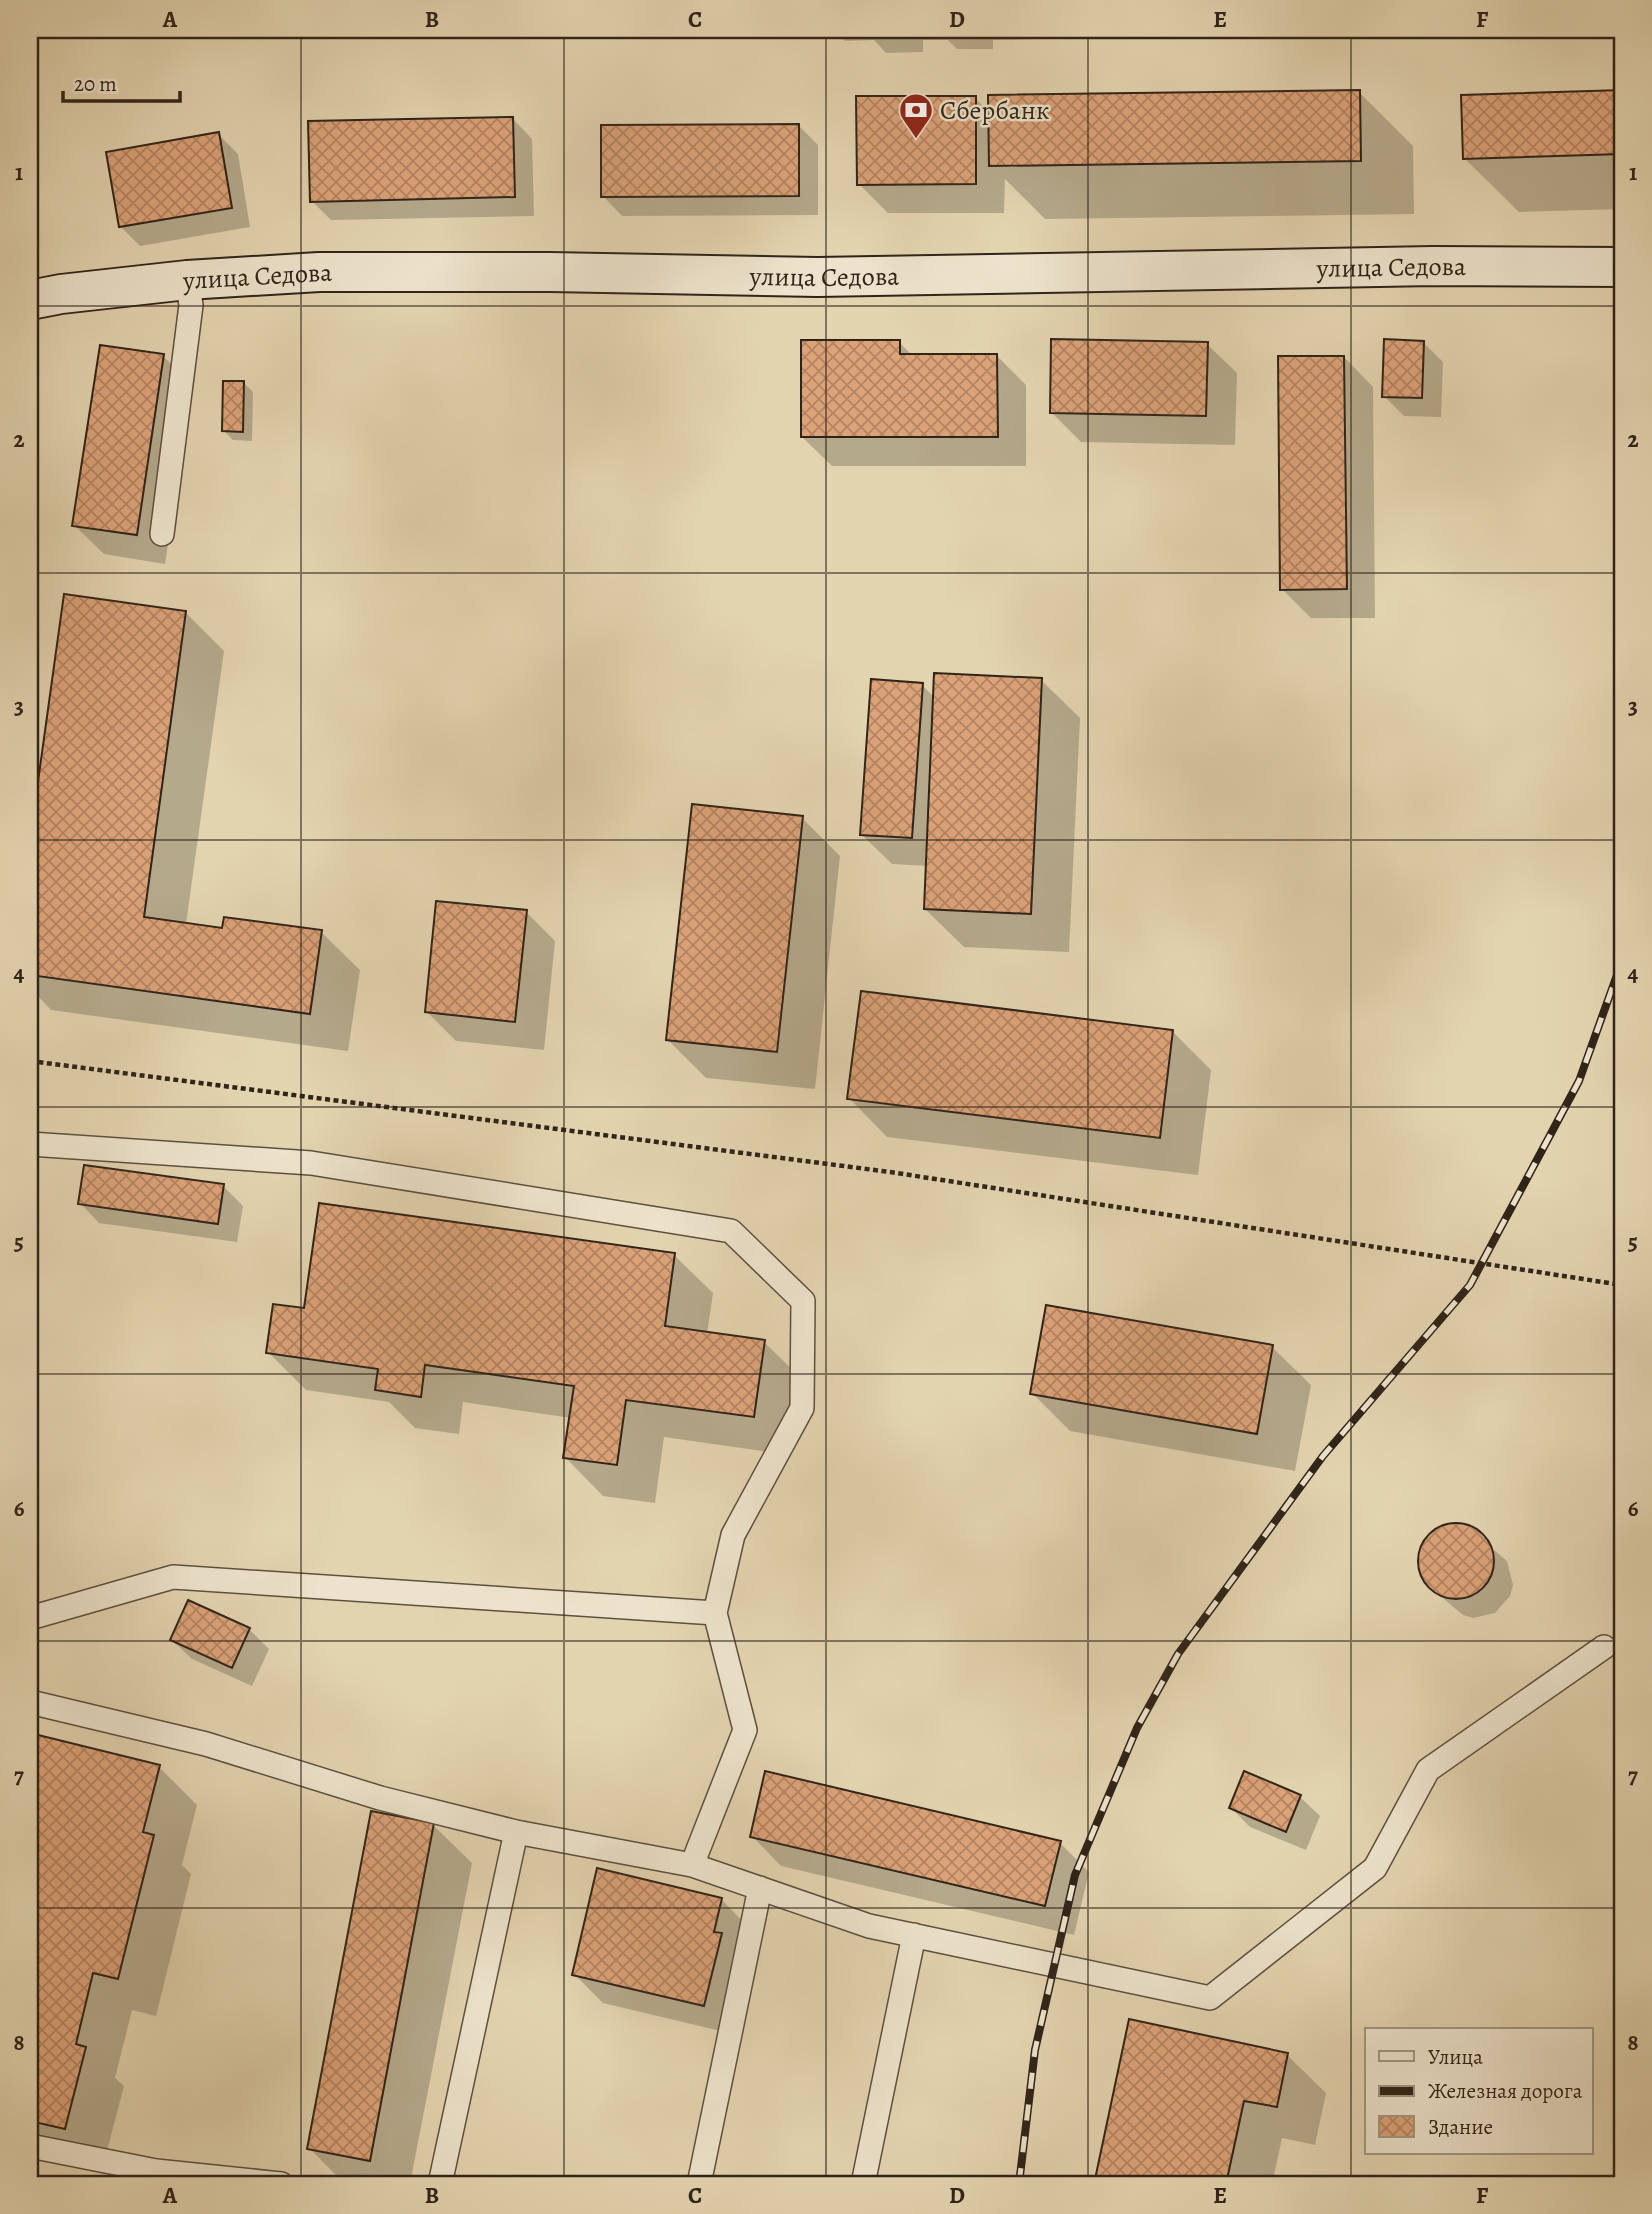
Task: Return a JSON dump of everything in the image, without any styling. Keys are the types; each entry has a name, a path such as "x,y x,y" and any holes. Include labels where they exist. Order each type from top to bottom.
{"street":[{"name":"улица Седова","path":"30,300 187,280 319,272 551,272 818,277 1419,267 1622,267"}],"lane":[{"path":"162,534 191,305 187,280"},
{"path":"30,1144 311,1163 731,1231 803,1301 802,1408 733,1535 715,1613 745,1730 692,1865"},
{"path":"30,1618 173,1577 715,1613"},
{"path":"30,1702 206,1744 380,1798 516,1832 692,1865 869,1926 1210,1998 1375,1868 1428,1770 1604,1647"},
{"path":"440,2184 516,1832"},
{"path":"699,2184 760,1888"},
{"path":"863,2184 914,1935"},
{"path":"30,2146 156,2171 281,2184"}],"path":[{"path":"30,1062 890,1172 1622,1285"}],"building":[{"path":"1360,90 1361,161 989,166 988,95"},
{"path":"1622,90 1622,154 1463,159 1461,95"},
{"name":"Сбербанк","path":"856,96 976,96 976,184 857,185"},
{"path":"513,117 515,197 310,202 308,121"},
{"path":"799,124 799,196 601,197 601,125"},
{"path":"219,132 232,208 119,227 106,152"},
{"path":"1051,339 1208,342 1206,416 1050,413"},
{"path":"1384,339 1424,341 1422,398 1382,397"},
{"path":"801,340 900,340 900,354 997,354 998,437 801,437"},
{"path":"100,345 164,354 137,535 72,526"},
{"path":"1278,356 1344,356 1347,589 1280,590"},
{"path":"223,381 244,381 243,432 222,431"},
{"path":"64,594 186,611 144,917 222,928 224,917 322,930 310,1014 30,975 30,839"},
{"path":"934,673 1042,678 1031,914 924,909"},
{"path":"871,679 923,683 912,838 860,835"},
{"path":"692,804 803,816 777,1052 666,1040"},
{"path":"436,901 527,910 515,1022 425,1012"},
{"path":"861,991 1173,1030 1160,1138 847,1099"},
{"path":"84,1165 224,1184 218,1224 78,1204"},
{"path":"319,1203 675,1253 665,1326 765,1340 754,1417 626,1400 617,1465 563,1458 574,1386 425,1365 421,1397 375,1390 378,1369 266,1353 273,1304 304,1308"},
{"path":"1046,1305 1273,1345 1257,1434 1030,1394"},
{"path":"1456,1523 1471,1526 1483,1534 1491,1546 1494,1561 1491,1576 1483,1588 1471,1596 1456,1599 1441,1596 1429,1588 1421,1576 1418,1561 1421,1546 1429,1534 1441,1526"},
{"path":"188,1600 250,1628 232,1668 170,1640"},
{"path":"30,1733 160,1765 143,1832 154,1835 118,1979 93,1973 76,2044 86,2047 65,2129 30,2121"},
{"path":"765,1771 1061,1841 1045,1906 750,1837"},
{"path":"1244,1771 1301,1795 1286,1832 1229,1808"},
{"path":"371,1811 434,1823 370,2161 307,2149"},
{"path":"597,1868 722,1898 714,1932 722,1933 704,2006 572,1975"},
{"path":"1129,2019 1288,2053 1277,2107 1244,2101 1226,2184 1094,2184"}],"railway":[{"path":"1019,2184 1035,2050 1075,1875 1137,1728 1178,1654 1323,1456 1470,1285 1579,1081 1622,961"}],"place":[{"name":"Сбербанк","path":"916,140"}]}
